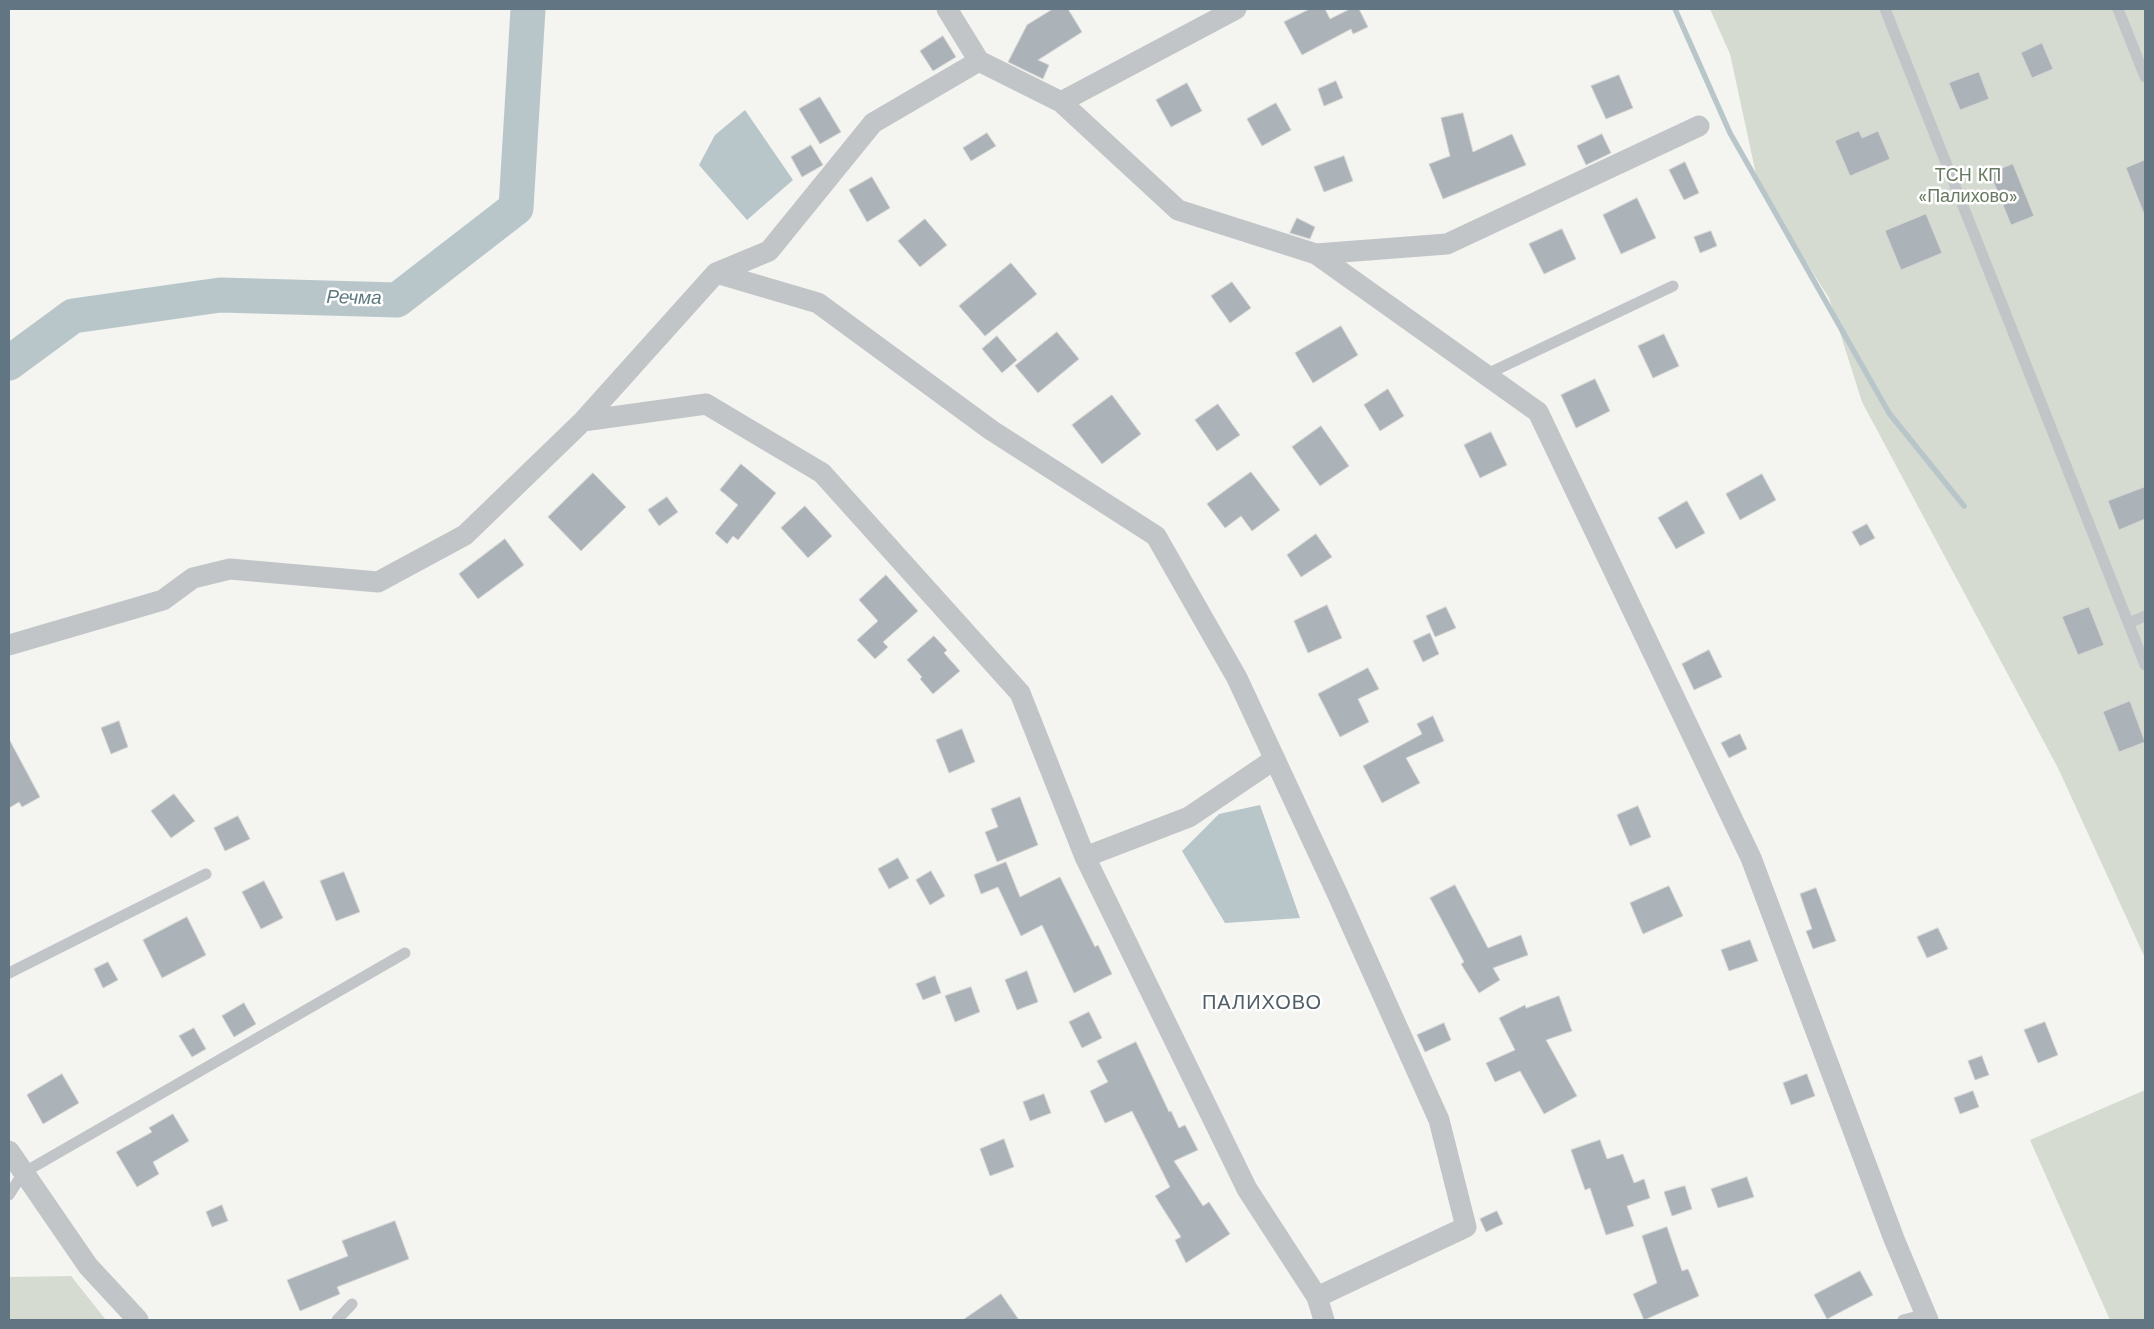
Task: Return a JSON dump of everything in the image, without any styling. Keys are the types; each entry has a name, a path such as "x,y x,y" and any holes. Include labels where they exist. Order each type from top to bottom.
{"street":[{"path":"947,9 979,61 1061,102 1178,210 1316,254 1538,412 1751,858 1894,1239 1927,1317"},
{"path":"1061,102 1236,9"},
{"path":"9,645 163,600 193,578 230,569 378,582 465,536 583,421 716,273 769,251 873,122 979,61"},
{"path":"1316,254 1447,244 1699,126"},
{"path":"716,273 818,303 991,430 1156,536 1237,678 1439,1120 1466,1227 1317,1297"},
{"path":"583,421 706,404 822,473 1020,694 1086,857 1247,1189 1317,1297 1324,1320"},
{"path":"1086,857 1189,817 1275,759"},
{"path":"9,1151 88,1266 138,1320"}],"lane":[{"path":"1885,9 2145,665"},
{"path":"2118,9 2145,77"},
{"path":"1485,375 1673,286"},
{"path":"2129,623 2145,616"},
{"path":"9,973 206,874"},
{"path":"9,1195 24,1173 405,953"},
{"path":"336,1320 352,1304"},
{"path":"1903,1320 1927,1317"}],"green space":[{"name":"ТСН КП «Палихово»","path":"1710,9 2145,9 2145,958 2058,768 1862,402 1829,298 1759,188 1730,54"},
{"path":"2145,1090 2145,1320 2110,1320 2030,1140"},
{"path":"71,1276 106,1320 9,1320 9,1277"}],"shaded area":[{"path":"745,110 793,180 747,220 699,165 715,135"},
{"path":"1260,805 1300,918 1225,923 1182,851 1219,814"}],"building":[{"path":"1053,9 1068,9 1082,32 1038,60 1049,65 1043,79 1008,62 1027,25"},
{"path":"1310,9 1325,9 1330,19 1350,9 1359,9 1368,27 1353,34 1351,29 1302,55 1284,22"},
{"path":"943,36 956,57 933,71 920,51"},
{"path":"2042,43 2053,69 2032,78 2021,53"},
{"path":"1979,72 1989,99 1960,110 1949,83"},
{"path":"1619,75 1633,108 1606,119 1591,86"},
{"path":"1336,81 1343,98 1324,106 1318,89"},
{"path":"1187,83 1202,111 1171,127 1156,100"},
{"path":"820,97 841,132 820,144 799,109"},
{"path":"1276,103 1291,130 1262,146 1247,119"},
{"path":"1463,113 1473,152 1512,134 1526,165 1443,199 1429,164 1450,156 1441,118"},
{"path":"1859,131 1862,138 1878,131 1890,159 1850,176 1835,141"},
{"path":"987,133 996,146 971,161 963,148"},
{"path":"1602,134 1611,153 1586,165 1577,146"},
{"path":"811,145 823,165 802,177 791,157"},
{"path":"1344,156 1353,181 1324,192 1314,167"},
{"path":"2145,160 2145,213 2144,214 2126,168"},
{"path":"1685,162 1699,193 1684,200 1669,170"},
{"path":"2013,164 2034,216 2011,225 1990,173"},
{"path":"872,177 890,208 867,222 849,190"},
{"path":"1637,198 1656,238 1621,254 1603,215"},
{"path":"1926,214 1942,253 1901,270 1885,231"},
{"path":"1297,218 1315,227 1310,239 1290,233"},
{"path":"925,219 947,245 920,267 898,241"},
{"path":"1562,229 1576,259 1544,274 1529,244"},
{"path":"1711,231 1717,246 1700,253 1694,237"},
{"path":"1011,263 1037,294 985,336 959,306"},
{"path":"1232,282 1251,308 1230,323 1211,296"},
{"path":"1341,326 1358,355 1313,383 1295,353"},
{"path":"1057,332 1079,359 1038,393 1015,366"},
{"path":"1664,334 1679,366 1653,378 1638,346"},
{"path":"997,336 1017,360 1002,373 982,349"},
{"path":"1595,379 1610,411 1576,428 1561,395"},
{"path":"1388,389 1404,416 1380,431 1364,405"},
{"path":"1112,395 1141,434 1102,464 1072,425"},
{"path":"1218,404 1240,435 1217,451 1195,420"},
{"path":"1321,426 1349,466 1320,486 1292,447"},
{"path":"1491,432 1507,465 1480,478 1464,445"},
{"path":"741,464 776,493 738,540 733,536 727,544 715,533 738,505 720,490"},
{"path":"1251,472 1280,510 1252,531 1241,516 1225,528 1207,504"},
{"path":"593,473 626,507 581,551 548,517"},
{"path":"1762,474 1776,500 1740,520 1726,494"},
{"path":"2145,487 2145,519 2119,530 2108,501"},
{"path":"667,497 678,512 659,526 648,510"},
{"path":"1687,501 1705,533 1676,549 1658,518"},
{"path":"805,506 832,536 808,558 781,528"},
{"path":"1867,524 1875,538 1860,546 1852,532"},
{"path":"1316,534 1332,557 1301,577 1287,555"},
{"path":"505,539 524,565 478,599 459,574"},
{"path":"886,575 918,611 883,642 888,647 875,659 857,640 878,621 859,600"},
{"path":"1327,605 1342,638 1308,653 1294,621"},
{"path":"1446,607 1456,628 1435,637 1426,616"},
{"path":"2089,607 2104,645 2078,655 2062,617"},
{"path":"1430,633 1439,654 1423,662 1413,641"},
{"path":"934,636 947,650 944,653 960,671 933,694 920,679 922,677 907,660"},
{"path":"1709,650 1722,677 1694,690 1682,664"},
{"path":"1368,668 1379,689 1358,699 1369,722 1340,737 1318,694"},
{"path":"2130,701 2145,742 2119,752 2103,712"},
{"path":"1433,716 1444,741 1406,758 1420,783 1382,803 1363,766 1422,734 1417,724"},
{"path":"119,721 128,747 111,754 101,728"},
{"path":"962,729 975,762 949,773 936,740"},
{"path":"1740,734 1747,749 1729,758 1721,743"},
{"path":"9,739 40,797 22,807 19,802 9,808"},
{"path":"174,794 195,821 171,838 151,811"},
{"path":"1020,797 1038,845 997,862 985,832 998,827 991,809"},
{"path":"1638,806 1651,837 1630,846 1617,815"},
{"path":"238,816 250,839 225,851 214,828"},
{"path":"898,858 909,878 889,889 878,869"},
{"path":"1006,862 1020,897 1060,877 1095,947 1098,945 1112,974 1074,993 1042,925 1021,936 998,887 981,894 974,875"},
{"path":"931,871 945,896 930,905 916,880"},
{"path":"344,872 360,912 336,921 320,881"},
{"path":"264,881 283,918 261,929 242,892"},
{"path":"1455,885 1488,948 1521,935 1528,955 1493,968 1500,980 1479,993 1461,964 1464,962 1430,898"},
{"path":"1669,886 1683,916 1643,934 1630,903"},
{"path":"1816,888 1836,941 1813,949 1806,931 1812,929 1800,894"},
{"path":"187,917 206,955 162,978 143,940"},
{"path":"1938,928 1948,949 1927,958 1917,937"},
{"path":"1750,940 1758,961 1729,971 1721,950"},
{"path":"108,962 118,980 103,988 94,969"},
{"path":"1027,971 1038,1002 1017,1010 1005,980"},
{"path":"935,976 941,993 923,1000 916,984"},
{"path":"971,987 980,1012 955,1022 945,996"},
{"path":"1559,996 1572,1031 1546,1040 1577,1096 1544,1114 1520,1071 1495,1082 1486,1063 1515,1050 1499,1018 1525,1005 1526,1008"},
{"path":"244,1003 256,1024 234,1037 222,1016"},
{"path":"1089,1012 1102,1038 1082,1048 1069,1022"},
{"path":"2045,1022 2058,1055 2038,1063 2024,1030"},
{"path":"1444,1023 1451,1040 1425,1052 1417,1035"},
{"path":"194,1028 206,1049 192,1057 179,1036"},
{"path":"1136,1042 1169,1112 1171,1111 1179,1128 1185,1125 1198,1150 1174,1161 1203,1206 1209,1202 1230,1234 1186,1263 1175,1240 1181,1237 1155,1196 1170,1187 1132,1111 1105,1123 1090,1091 1108,1082 1097,1061"},
{"path":"1982,1056 1989,1075 1975,1080 1968,1061"},
{"path":"62,1074 79,1103 43,1124 27,1095"},
{"path":"1807,1074 1815,1096 1791,1105 1783,1083"},
{"path":"1973,1091 1979,1107 1960,1114 1954,1098"},
{"path":"1044,1094 1051,1113 1030,1121 1023,1102"},
{"path":"173,1114 189,1141 153,1162 159,1174 137,1187 116,1152 152,1132 149,1128"},
{"path":"1004,1139 1014,1167 990,1176 980,1149"},
{"path":"1600,1140 1607,1159 1623,1154 1634,1183 1644,1179 1650,1198 1627,1206 1634,1226 1606,1235 1590,1188 1585,1190 1571,1150"},
{"path":"1747,1177 1754,1197 1718,1208 1711,1189"},
{"path":"1685,1186 1692,1209 1672,1216 1664,1192"},
{"path":"222,1205 228,1221 212,1227 206,1212"},
{"path":"1497,1211 1503,1224 1486,1232 1480,1219"},
{"path":"395,1221 409,1259 337,1287 340,1294 300,1311 287,1280 348,1256 342,1241"},
{"path":"1667,1227 1682,1271 1688,1269 1699,1296 1644,1320 1633,1294 1657,1283 1642,1236"},
{"path":"1860,1271 1873,1295 1827,1319 1814,1295"},
{"path":"1001,1294 1019,1320 963,1320"}],"waterway":[{"name":"Речма","path":"9,363 73,316 220,295 397,300 516,208 528,9"},
{"path":"1675,9 1730,133 1889,413 1964,506"}],"district":[{"name":"ПАЛИХОВО","path":"1262,1003"}]}
